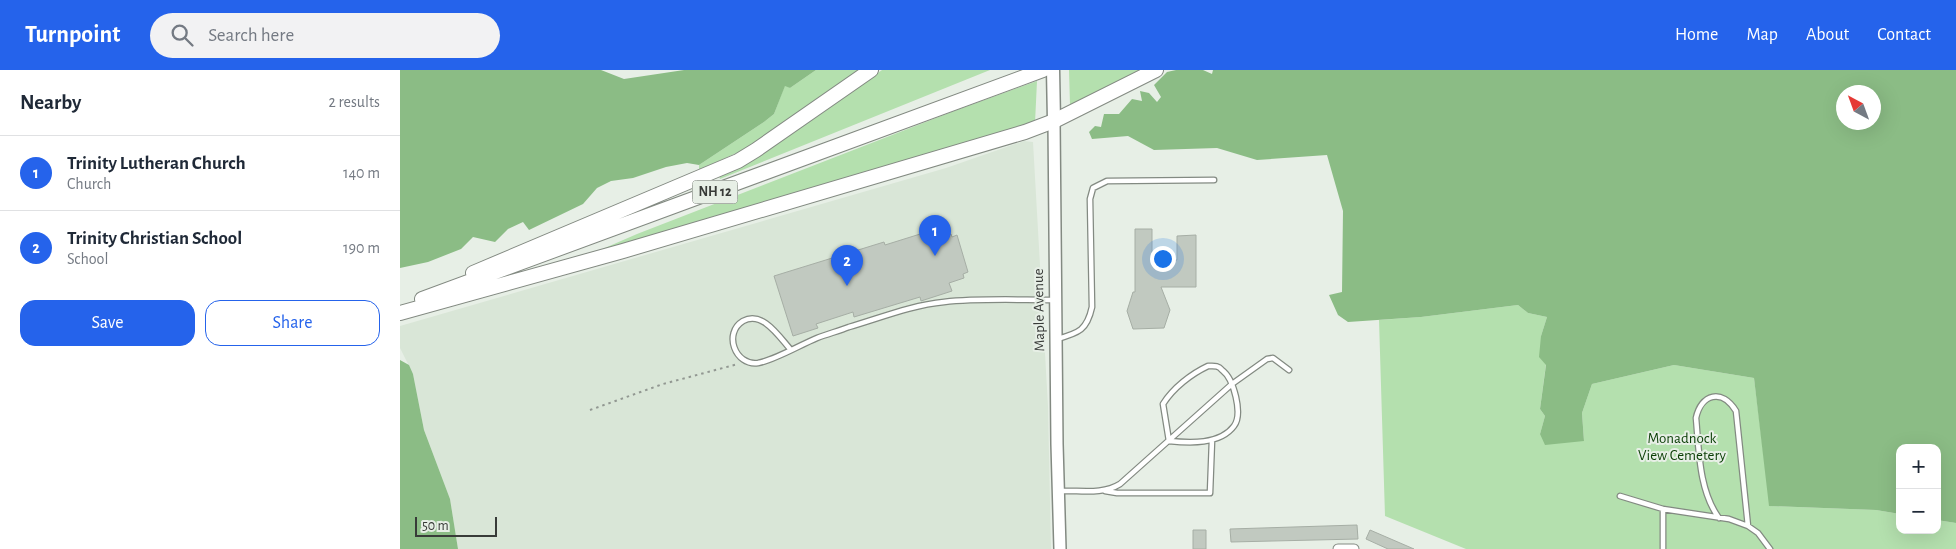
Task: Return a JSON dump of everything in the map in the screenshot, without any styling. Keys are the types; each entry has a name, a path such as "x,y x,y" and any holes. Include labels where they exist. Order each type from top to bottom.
{"highway":[{"path":"417,301 492,264 738,161 871,70"},
{"name":"NH 12","path":"400,308 1042,70"},
{"path":"400,313 632,248 949,155 1054,121 1156,70"}],"main road":[{"name":"Maple Avenue","path":"1054,70 1054,121"}],"street":[{"name":"Maple Avenue","path":"1054,121 1055,300 1060,549"},
{"path":"1338,549 1354,549"}],"lane":[{"path":"1056,339 1077,333 1089,320 1092,307 1090,198 1093,188 1107,181 1214,180"},
{"path":"790,350 765,323 750,319 736,328 733,338 736,352 746,361 758,363 790,350 818,337 926,305 953,301 1055,300"},
{"path":"1103,491 1120,484 1232,384 1267,359 1273,358 1289,370"},
{"path":"1208,366 1216,366 1224,370 1232,384 1237,403 1237,421 1233,428 1224,435 1212,440 1186,443 1169,441 1163,404 1166,398 1189,378 1208,366"},
{"path":"1719,518 1705,489 1696,418 1698,408 1704,400 1714,396 1725,399 1736,411 1748,526"},
{"path":"1059,491 1210,493 1212,440"},
{"path":"1620,496 1663,509 1719,518 1748,526 1758,533 1770,549"},
{"path":"1663,509 1663,549"}],"path":[{"path":"590,410 663,384 746,361"}],"shaded area":[{"path":"1024,141 1033,142 1048,406 1051,549 458,549 450,499 424,430 413,374 400,348 400,326 946,168"}],"green space":[{"path":"400,70 601,70 624,79 684,70 816,70 790,88 785,86 774,114 699,165 687,163 666,167 633,178 611,181 597,188 583,204 529,230 523,222 508,229 495,242 473,237 461,249 428,262 400,268"},
{"path":"816,70 862,70 743,150 699,170 699,165 774,114 785,85 790,88"},
{"path":"882,70 990,70 720,179 719,176 782,140"},
{"path":"1069,70 1142,70 1070,105"},
{"path":"1176,70 1203,70 1212,74 1213,70 1956,70 1956,523 1941,521 1941,444 1896,444 1896,513 1876,510 1769,506 1754,378 1674,365 1592,384 1582,413 1584,441 1545,445 1540,434 1545,416 1540,409 1546,365 1539,357 1541,336 1547,317 1528,313 1518,305 1421,317 1348,322 1338,315 1329,295 1342,292 1343,211 1327,155 1257,160 1217,148 1154,150 1128,136 1092,139 1089,132 1095,126 1101,127 1104,114 1119,114 1132,99 1142,101 1140,91 1149,93 1157,102 1161,97 1154,85 1167,72"},
{"path":"1037,81 1035,123 591,254 637,234 954,111"},
{"name":"Monadnock View Cemetery","path":"1518,305 1528,313 1547,317 1541,336 1546,364 1540,409 1545,416 1540,434 1584,441 1582,413 1592,384 1674,365 1754,378 1770,506 1876,510 1896,513 1896,534 1941,534 1941,521 1956,523 1956,549 1466,549 1385,516 1379,320 1421,317"},
{"path":"400,360 409,365 413,374 424,430 450,499 458,549 400,549"}],"building":[{"path":"1135,229 1152,229 1152,260 1177,260 1177,236 1196,235 1196,287 1161,287 1170,310 1164,328 1133,329 1127,311 1133,292 1135,292"},
{"path":"933,230 936,238 951,234 952,237 957,235 968,272 963,274 964,278 949,283 952,291 921,301 920,297 854,317 853,312 816,324 818,328 793,336 774,276 884,242 885,245"},
{"path":"1357,525 1358,539 1231,542 1230,529"},
{"path":"1193,530 1206,530 1206,549 1193,549"},
{"path":"1370,530 1414,549 1388,549 1366,539"}],"place":[{"name":"Trinity Lutheran Church","path":"935,256"},
{"name":"Trinity Christian School","path":"847,286"}]}
